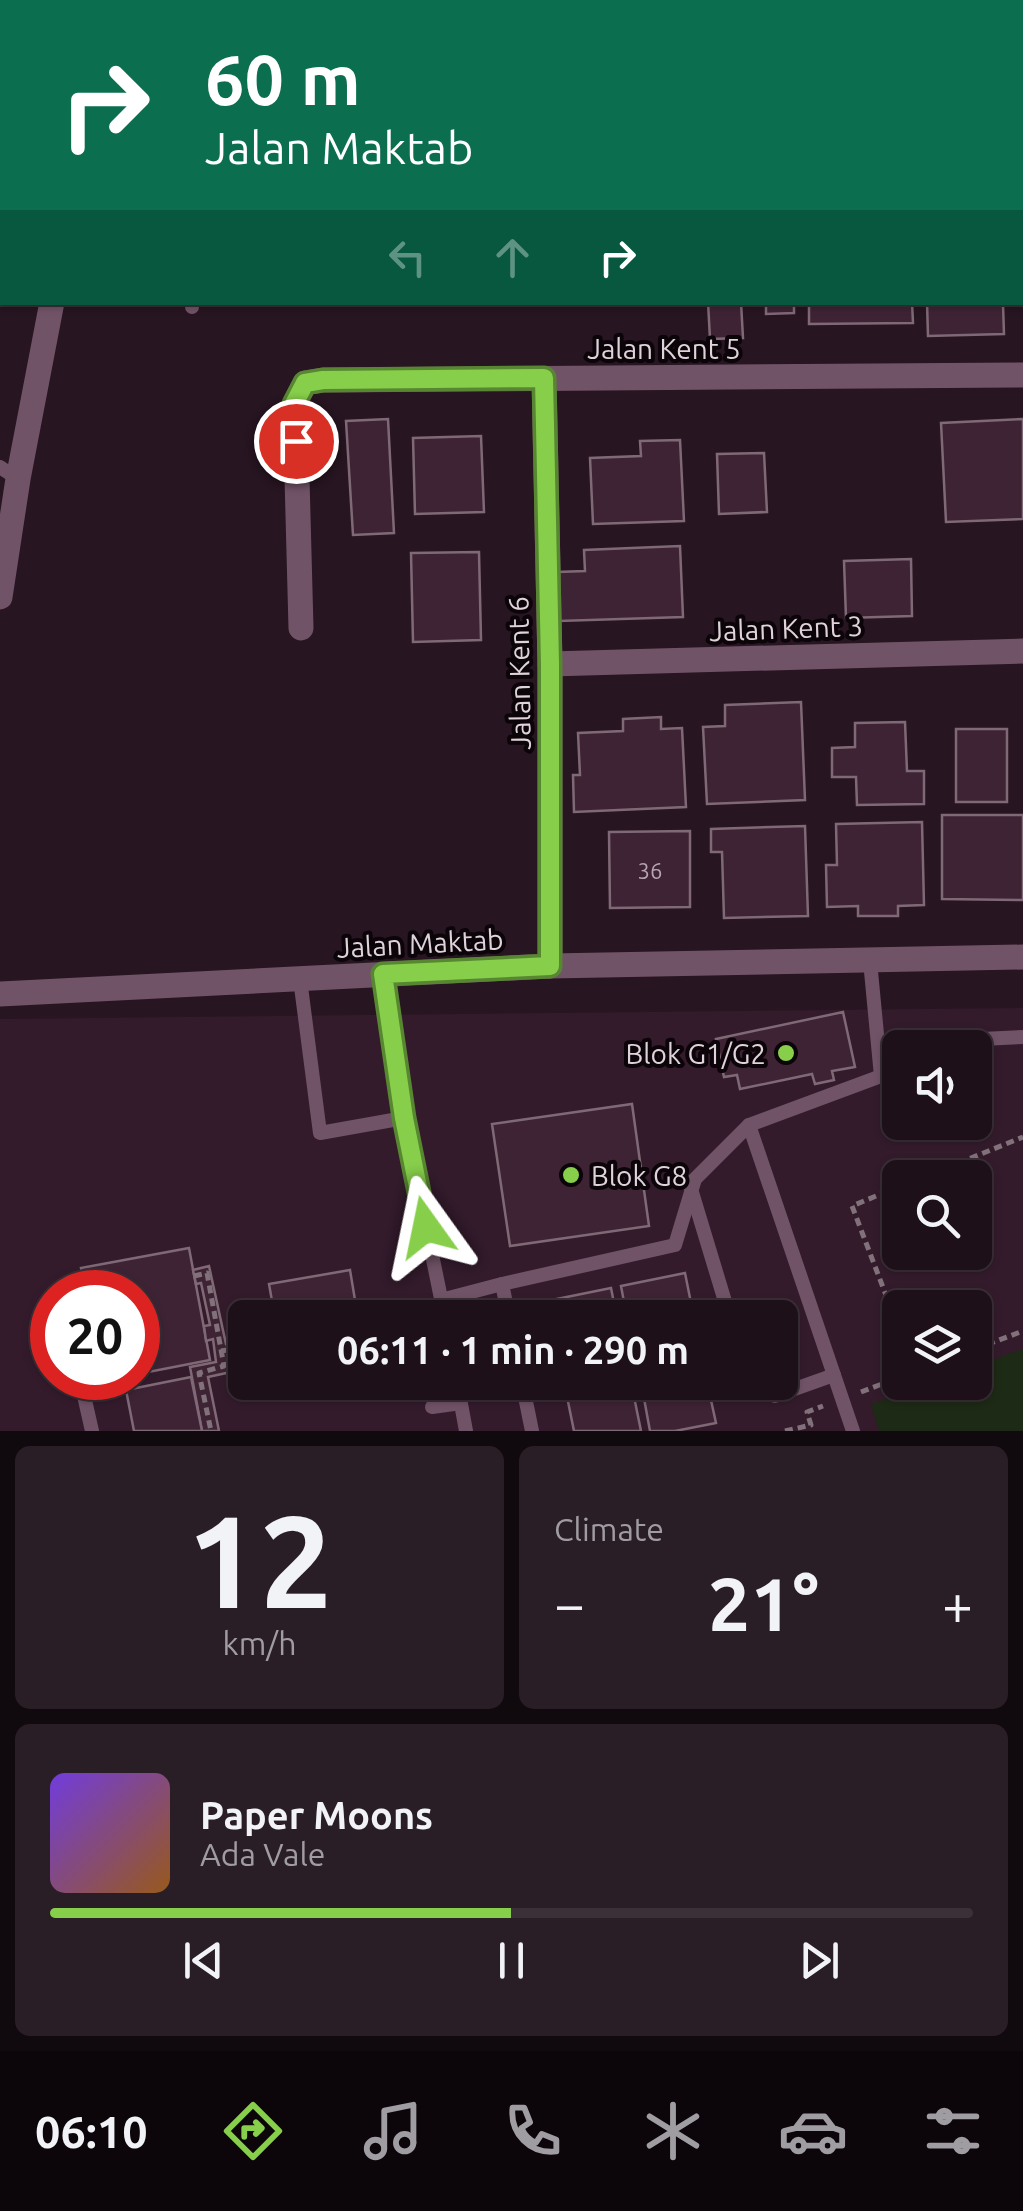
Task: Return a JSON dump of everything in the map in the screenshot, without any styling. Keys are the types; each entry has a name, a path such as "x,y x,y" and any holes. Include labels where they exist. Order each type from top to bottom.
{"street":[{"path":"0,596 9,473 51,305"},
{"name":"Jalan Kent 5","path":"301,628 294,404 305,383 1023,375"},
{"name":"Jalan Kent 6","path":"544,378 550,664 550,966"},
{"name":"Jalan Kent 3","path":"550,664 1023,651"},
{"name":"Jalan Maktab","path":"0,994 550,966 1023,958"}],"lane":[{"path":"383,974 404,1118 441,1300 676,1246 695,1178 749,1125 882,1076 870,961"},
{"path":"300,978 320,1133 404,1118"},
{"path":"992,1039 1023,1037"},
{"path":"749,1125 854,1431"},
{"path":"692,1189 725,1300"},
{"path":"502,1284 505,1300"},
{"path":"798,1388 834,1375"},
{"path":"85,1400 92,1431"},
{"path":"526,1400 532,1431"},
{"path":"432,1407 461,1402 466,1431"}],"path":[{"path":"966,1160 1023,1137"},
{"path":"882,1194 852,1206 884,1290"},
{"path":"194,1276 207,1273 224,1366 198,1372 210,1431"},
{"path":"205,1333 217,1331"},
{"path":"992,1343 1023,1331"},
{"path":"222,1352 228,1351"}],"shaded area":[{"path":"1023,1008 1023,1431 0,1431 0,1019"}],"green space":[{"path":"1023,1349 1023,1431 879,1431 871,1404 882,1400 992,1400 992,1360"}],"building":[{"path":"708,305 741,305 743,338 710,339"},
{"path":"766,305 794,305 794,313 766,314"},
{"path":"809,305 912,305 913,323 809,324"},
{"path":"927,305 1003,305 1004,334 928,336"},
{"path":"388,419 394,533 353,535 346,421"},
{"path":"1023,419 1023,519 946,522 941,423"},
{"path":"481,436 484,512 415,514 413,438"},
{"path":"680,440 684,521 593,524 590,458 641,456 640,441"},
{"path":"764,453 767,512 719,514 717,454"},
{"path":"680,546 683,617 559,621 557,572 585,571 584,550"},
{"path":"479,552 481,640 413,642 411,553"},
{"path":"911,559 912,616 846,618 844,561"},
{"path":"801,702 805,800 707,804 703,727 725,726 725,705"},
{"path":"661,717 661,729 682,728 686,807 574,812 573,775 580,775 578,733 623,731 623,719"},
{"path":"905,722 907,771 924,771 924,804 857,805 856,777 832,777 832,748 855,747 855,723"},
{"path":"956,729 1007,729 1007,802 956,802"},
{"path":"942,815 1023,815 1023,900 942,899"},
{"path":"922,822 924,905 898,906 898,916 858,916 858,906 827,907 826,865 837,865 836,824"},
{"path":"805,826 808,916 724,918 722,852 711,852 711,829"},
{"path":"690,831 690,907 610,908 609,832"},
{"name":"Blok G1/G2","path":"843,1012 855,1067 832,1071 834,1080 815,1084 812,1074 740,1089 737,1075 724,1077 716,1039"},
{"name":"Blok G8","path":"632,1104 649,1226 510,1246 492,1124"},
{"path":"189,1248 210,1360 160,1370 160,1270 81,1268"},
{"path":"209,1266 228,1344 228,1373 208,1377 219,1431 202,1431 190,1367 216,1362 213,1339 206,1341 204,1326 210,1325 201,1283 196,1284 193,1270"},
{"path":"350,1270 355,1300 272,1300 269,1284"},
{"path":"685,1273 690,1300 624,1300 621,1286"},
{"path":"611,1288 613,1300 552,1300"},
{"path":"191,1377 202,1431 134,1431 128,1400 160,1400 160,1383"},
{"path":"568,1400 635,1400 641,1431 574,1431"},
{"path":"644,1400 711,1400 716,1423 675,1431 650,1431"}],"place":[{"name":"Blok G1/G2","path":"786,1053"},
{"name":"Blok G8","path":"571,1175"}],"route":[{"path":"296,441 294,404 305,383 544,378 550,664 550,966 383,974 404,1118 426,1227"}]}
